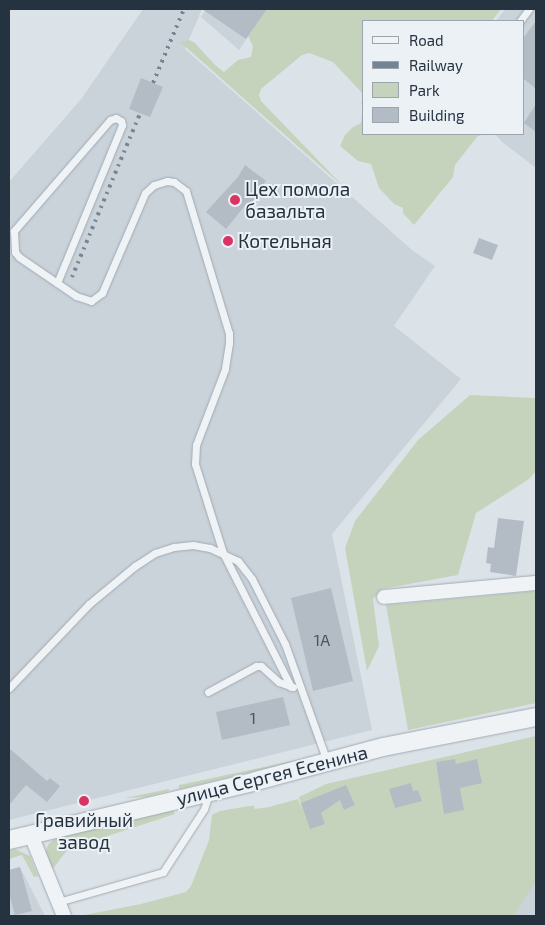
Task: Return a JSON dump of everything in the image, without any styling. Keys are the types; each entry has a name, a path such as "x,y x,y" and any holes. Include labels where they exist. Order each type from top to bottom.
{"street":[{"path":"384,597 536,583"},
{"name":"улица Сергея Есенина","path":"9,840 210,792 383,747 536,716"},
{"path":"31,835 64,916"}],"lane":[{"path":"521,20 530,9"},
{"path":"57,283 122,126 121,121 116,118 110,120 14,231 15,252 57,283 83,299 91,301 98,298 145,193 154,185 167,181 174,182 186,191 229,334 229,356 195,454 197,473 223,553 291,687"},
{"path":"9,688 89,604 122,575 146,558 164,550 193,545 223,553 238,561 247,570 285,644 327,761"},
{"path":"208,692 256,666 261,666 279,682 291,687 301,688"},
{"path":"58,902 163,872 204,810 210,792"}],"shaded area":[{"path":"143,9 202,9 185,49 412,250 435,266 394,326 461,379 332,534 372,730 9,820 9,182 82,98"},
{"path":"206,9 267,9 239,50 201,17"},
{"path":"505,9 536,9 536,168 502,142 496,135 525,135 525,20 497,20"},
{"path":"20,867 45,916 9,916 9,870"},
{"path":"536,882 536,916 514,916"}],"green space":[{"path":"267,9 501,9 493,20 362,20 362,93 333,62 309,53 302,55 261,89 259,95 261,101 345,188 180,42 189,40 195,43 224,72 238,60 251,57 253,46 248,36"},
{"path":"362,115 362,135 482,135 478,136 455,165 453,177 414,225 403,213 403,208 394,204 379,188 371,164 358,161 340,146 345,135 353,127 361,123"},
{"path":"470,395 536,398 536,471 529,479 476,513 458,575 382,589 373,599 379,646 367,671 345,548 355,521 418,440"},
{"path":"536,591 536,703 408,730 386,605"},
{"path":"536,736 536,882 514,916 79,916 141,904 186,892 191,886 209,840 212,815 220,811 249,806 254,806 255,809 269,807 298,799 302,809 299,797 326,784"},
{"path":"298,761 179,789 179,785"},
{"path":"169,789 169,791 146,797 124,798"},
{"path":"173,810 175,814 68,849 52,870 45,853 48,845 55,838"},
{"path":"15,849 30,856 38,876 34,877 22,855 9,859 9,851"}],"building":[{"path":"202,9 267,9 246,39"},
{"path":"536,21 536,89 525,80 525,36"},
{"path":"141,78 163,87 150,117 129,109"},
{"path":"536,104 536,132 525,124"},
{"name":"Цех помола базальта","path":"245,165 266,181 259,189 262,191 250,206 247,203 226,229 206,212 238,177"},
{"path":"479,238 498,245 492,260 473,253"},
{"path":"498,518 524,521 516,576 490,572 491,564 486,563 488,547 494,548"},
{"path":"331,588 353,681 313,691 291,598"},
{"path":"283,697 290,725 222,740 216,712"},
{"path":"9,748 47,781 50,778 60,786 47,802 26,785 9,805"},
{"path":"455,759 456,764 477,759 482,783 460,788 464,810 444,814 436,762"},
{"path":"411,783 413,791 418,790 422,801 395,808 389,789"},
{"path":"346,785 355,805 344,810 340,800 321,813 325,824 310,829 301,803"},
{"path":"20,867 32,911 15,915 9,893 9,870"}],"railway":[{"path":"153,83 184,9"},
{"path":"72,277 140,114"}],"place":[{"name":"Цех помола базальта","path":"235,200"},
{"name":"Котельная","path":"228,241"},
{"name":"Гравийный завод","path":"84,801"}]}
